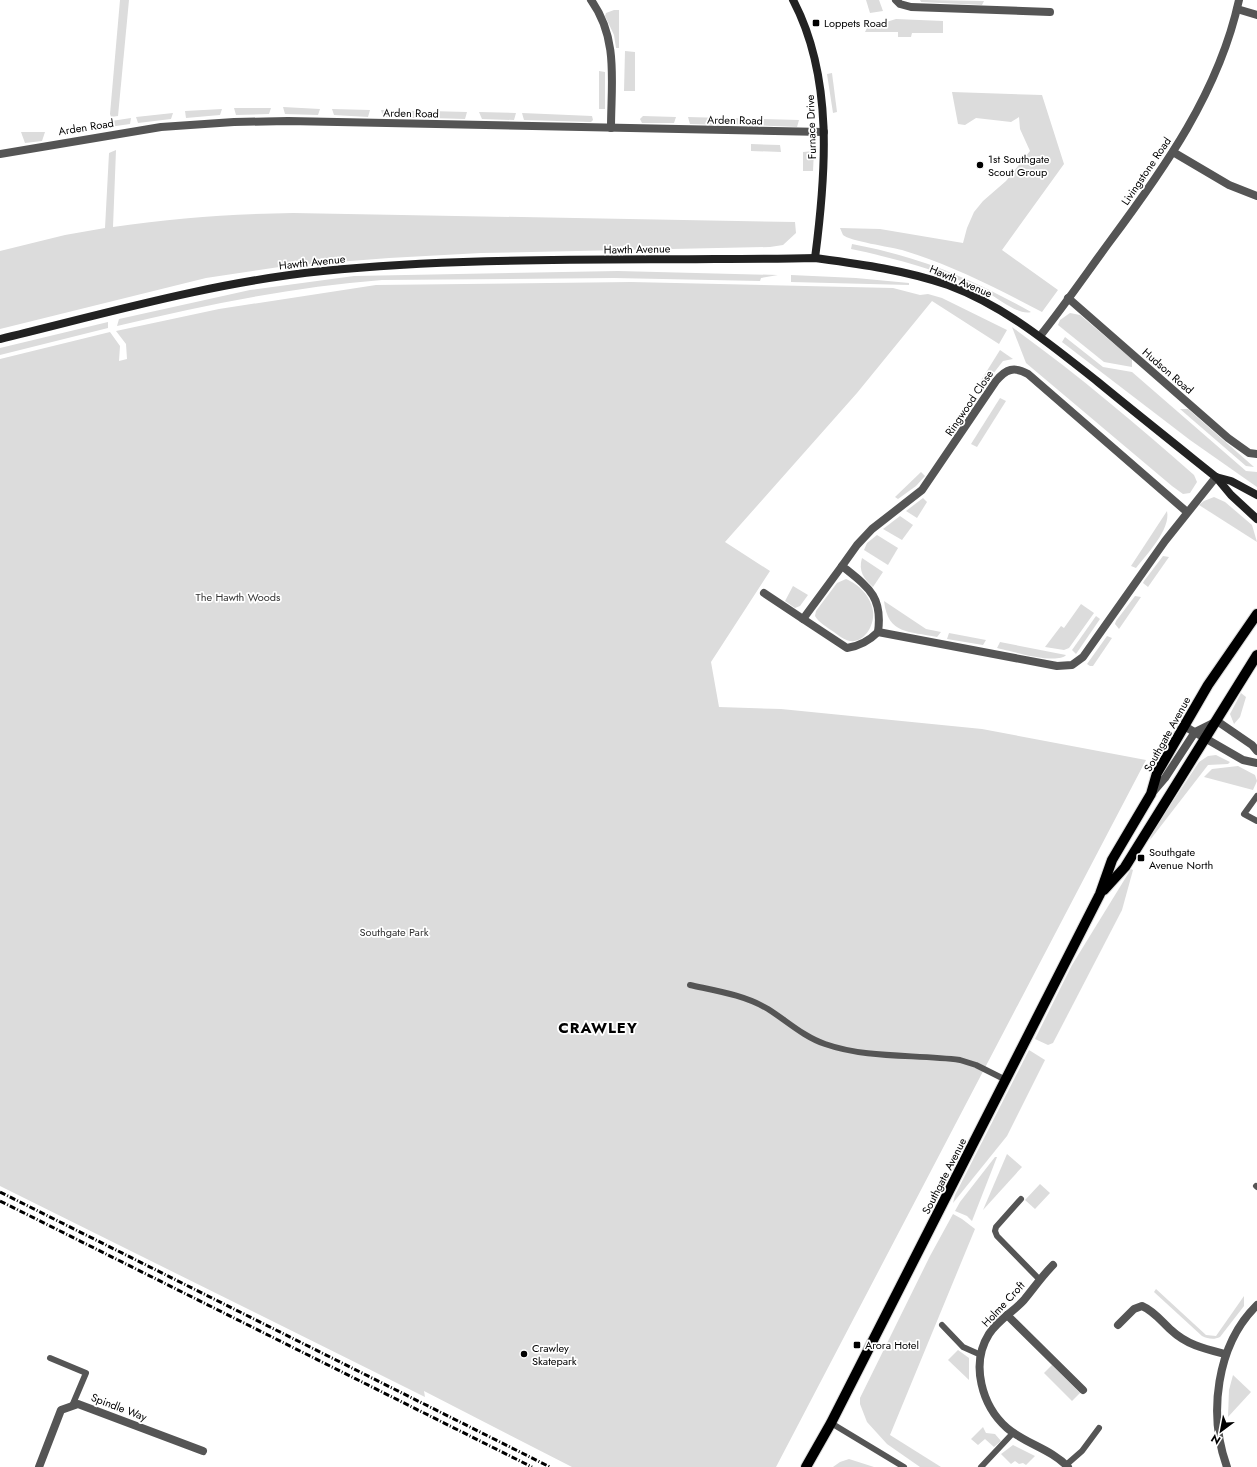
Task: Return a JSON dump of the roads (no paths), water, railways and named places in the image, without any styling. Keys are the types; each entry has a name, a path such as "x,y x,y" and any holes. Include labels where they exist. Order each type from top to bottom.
{"main road":[{"name":"Southgate Avenue","path":"806,1467 831,1423 1100,894 1112,860 1151,794 1156,773 1208,685 1257,614"},
{"name":"Southgate Avenue","path":"1100,894 1125,867 1257,655"}],"street":[{"path":"591,0 599,11 610,42 612,58 611,128"},
{"name":"Furnace Drive","path":"793,0 814,58 820,88 824,132 823,173 815,258"},
{"path":"896,0 900,4 911,7 1050,12"},
{"name":"Livingstone Road","path":"1040,336 1153,184 1173,152 1206,93 1222,56 1239,0"},
{"path":"1237,9 1257,15"},
{"name":"Arden Road","path":"0,154 141,130 182,125 234,122 288,121 824,132"},
{"path":"1173,152 1229,185 1257,196"},
{"name":"Hawth Avenue","path":"0,339 213,288 267,278 323,271 421,264 815,258 914,274 977,298 1040,336 1216,477 1231,495 1257,519"},
{"name":"Hudson Road","path":"1068,298 1228,438 1245,451 1257,454"},
{"name":"Ringwood Close","path":"803,619 857,546 872,529 922,490 996,381 1003,373 1011,369 1022,370 1028,374 1187,512"},
{"path":"878,632 1057,666 1072,665 1083,657 1144,569 1187,512 1216,477"},
{"name":"Hawth Avenue","path":"1216,477 1230,481 1257,495"},
{"path":"764,593 848,648 856,647 870,640 878,632 880,619 878,603 866,586 842,566"},
{"path":"1151,794 1165,778 1195,732 1216,721 1257,750"},
{"path":"1184,726 1243,760 1257,763"},
{"name":"Holme Croft","path":"1053,1265 1039,1279 1025,1299 989,1333 981,1355 980,1376 986,1398 998,1418 1013,1433 1054,1455 1067,1466"},
{"path":"1118,1325 1134,1309 1142,1306 1152,1311 1172,1331 1185,1341 1199,1348 1226,1354"},
{"path":"1228,1467 1219,1440 1216,1406 1226,1354 1233,1339 1251,1312 1257,1306"},
{"path":"1008,1315 1083,1390"},
{"name":"Spindle Way","path":"72,1406 78,1404 203,1451"},
{"path":"40,1467 61,1410 72,1406"}],"lane":[{"path":"1257,796 1244,814 1257,821"},
{"path":"690,985 737,996 753,1002 785,1020 812,1040 839,1049 960,1060 976,1065 1006,1080"},
{"path":"1021,1199 996,1227 995,1231 997,1236 1039,1279"},
{"path":"942,1325 963,1347 981,1355"},
{"path":"50,1358 86,1373 72,1406"},
{"path":"831,1423 904,1467"},
{"path":"1067,1466 1082,1451 1099,1428"},
{"path":"981,1467 1013,1433"}],"railway":[{"path":"0,1192 550,1467"},
{"path":"0,1201 532,1467"}],"place":[{"name":"Loppets Road","path":"816,23"},
{"name":"1st Southgate Scout Group","path":"980,165"},
{"name":"Southgate Avenue North","path":"1141,858"},
{"name":"Arora Hotel","path":"857,1345"},
{"name":"Crawley Skatepark","path":"524,1354"}],"district":[{"name":"CRAWLEY","path":"598,1028"}],"park label":[{"name":"The Hawth Woods","path":"238,597"},
{"name":"Southgate Park","path":"394,932"}]}
